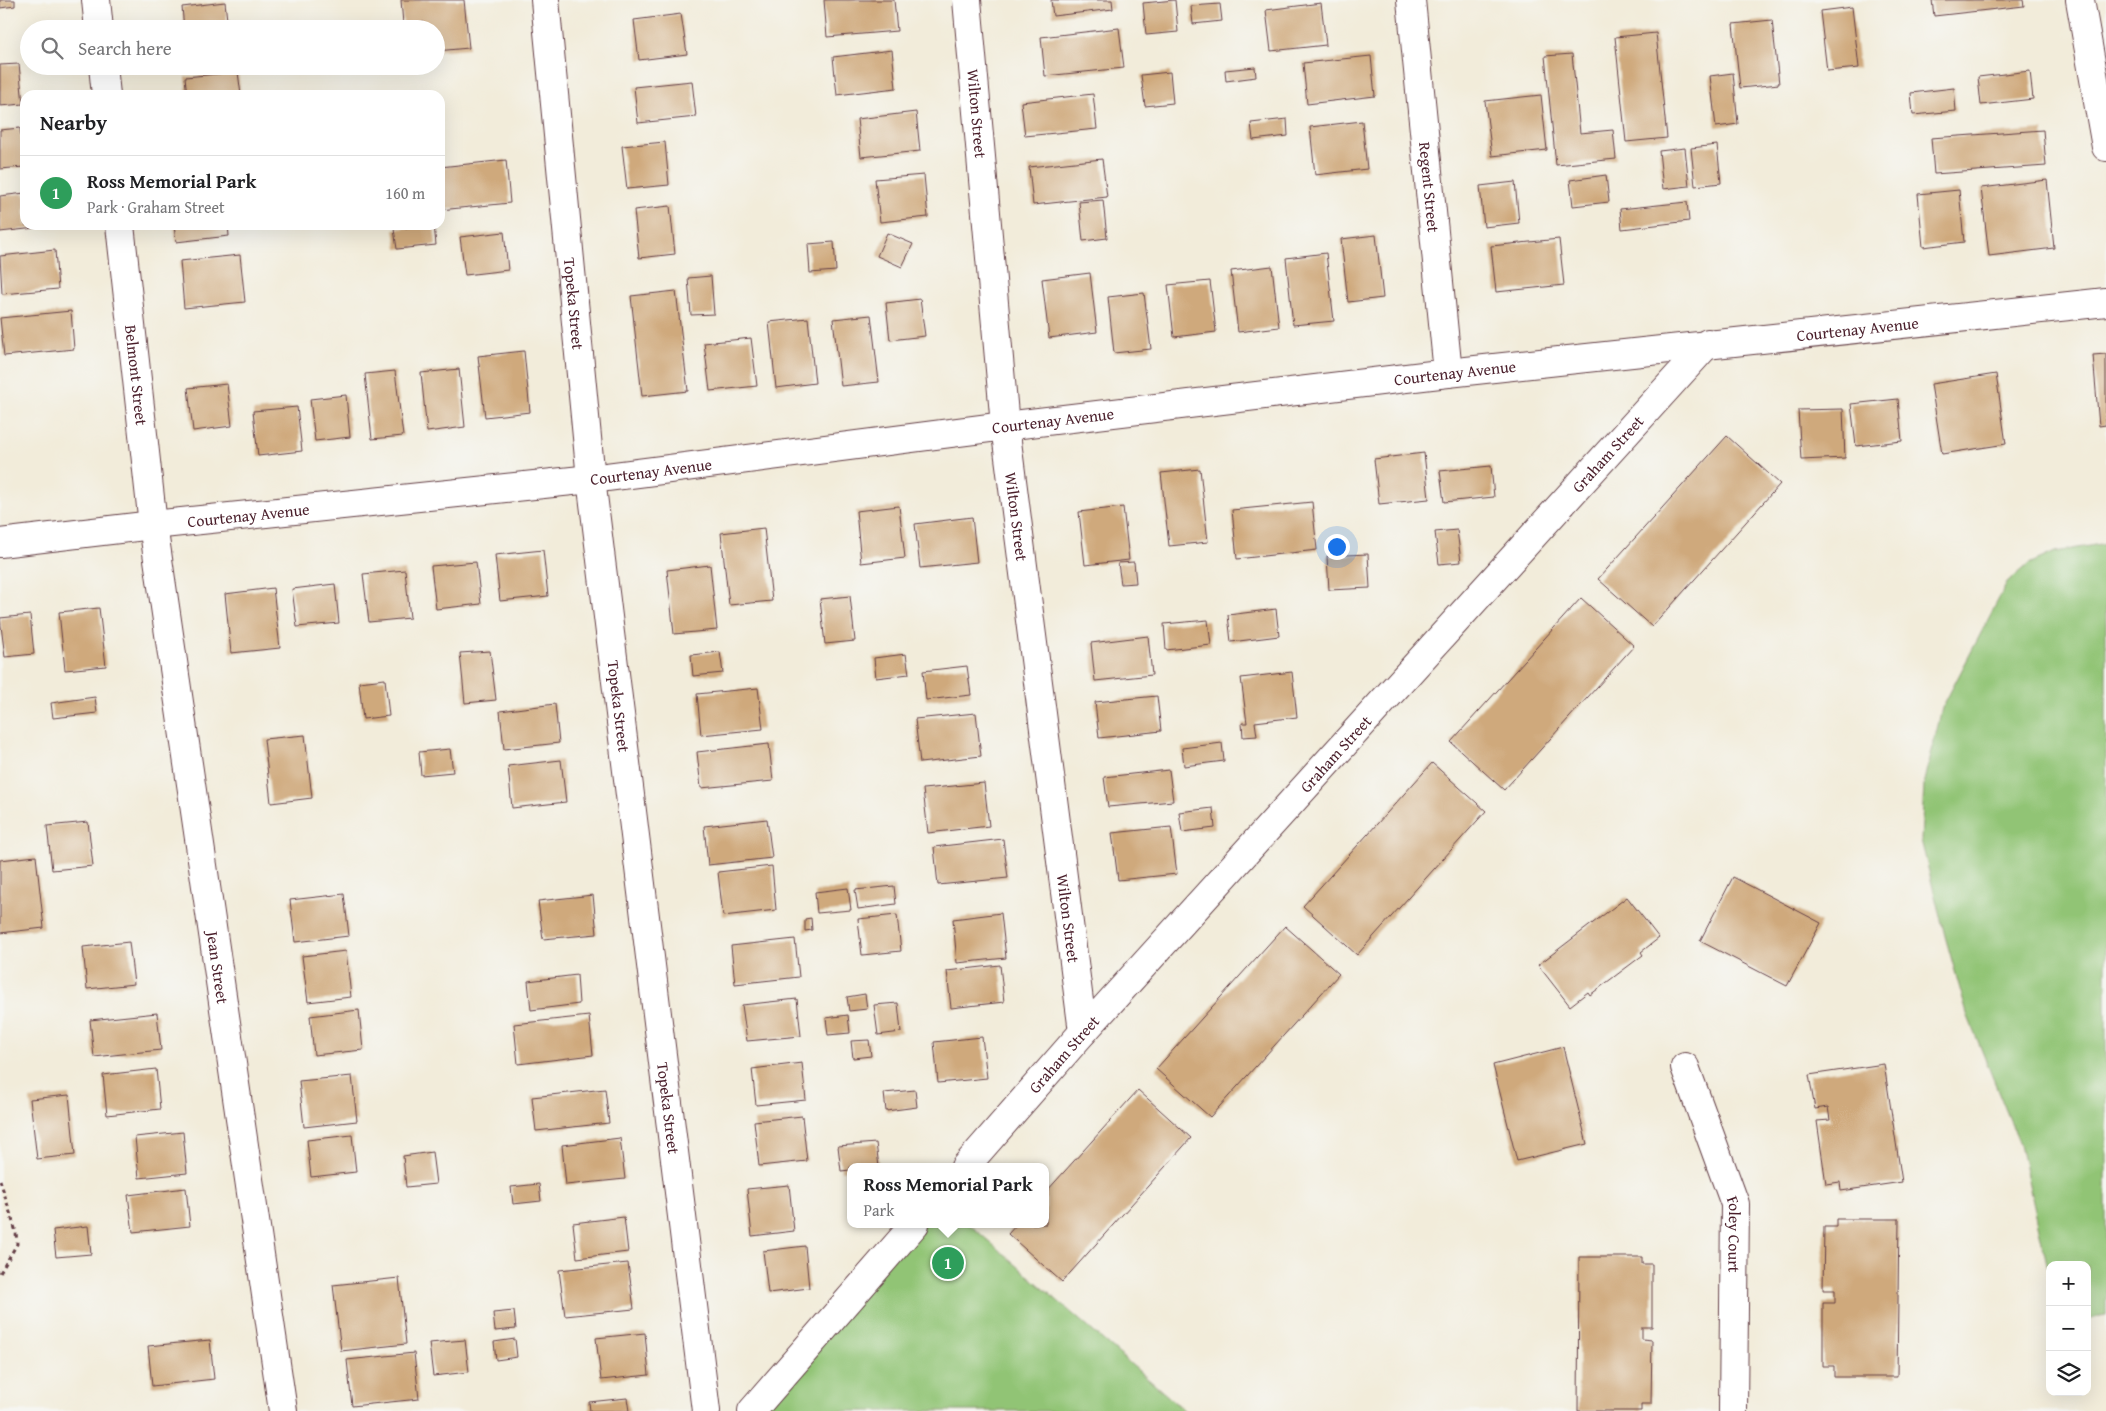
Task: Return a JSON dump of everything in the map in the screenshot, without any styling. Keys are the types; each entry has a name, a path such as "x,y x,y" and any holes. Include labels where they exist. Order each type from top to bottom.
{"street":[{"path":"96,0 98,20"},
{"name":"Topeka Street","path":"545,0 591,479 706,1411"},
{"name":"Wilton Street","path":"967,0 1005,426 1083,1032"},
{"name":"Regent Street","path":"1411,0 1448,373"},
{"path":"2080,0 2106,147"},
{"path":"104,75 105,90"},
{"name":"Belmont Street","path":"121,230 153,524"},
{"name":"Courtenay Avenue","path":"0,543 153,524 591,479 1005,426 1708,343 2106,302"},
{"name":"Graham Street","path":"968,1163 1083,1032 1708,343"},
{"name":"Jean Street","path":"153,524 283,1411"},
{"name":"Foley Court","path":"1685,1067 1734,1204 1733,1411"},
{"path":"752,1411 912,1228"}],"path":[{"path":"0,1180 16,1232 17,1244 0,1273"}],"green space":[{"path":"2106,543 2106,1316 2091,1318 2091,1261 2046,1261 2020,1145 1967,1014 1921,840 1924,785 1942,708 2007,583 2029,564 2055,552"},
{"path":"912,1228 974,1228 1185,1411 752,1411"}],"building":[{"path":"0,0 15,0 15,6 0,8"},
{"path":"401,0 464,0 469,48 445,50 445,20 403,20"},
{"path":"824,0 894,0 897,31 827,37"},
{"path":"1051,0 1112,0 1113,9 1053,16"},
{"path":"1175,0 1178,32 1146,35 1143,3"},
{"path":"1932,0 2023,0 2024,6 1934,16"},
{"path":"225,2 227,20 183,20 182,7"},
{"path":"1321,3 1326,45 1271,51 1266,10"},
{"path":"1220,4 1222,21 1193,24 1191,6"},
{"path":"1852,7 1859,68 1827,71 1820,11"},
{"path":"681,14 687,54 639,60 634,20"},
{"path":"1772,20 1779,84 1740,88 1733,24"},
{"path":"1119,28 1124,68 1045,76 1041,37"},
{"path":"1656,33 1667,138 1626,142 1615,37"},
{"path":"892,50 896,88 837,95 833,57"},
{"path":"1572,54 1580,133 1613,130 1616,159 1556,165 1545,56"},
{"path":"1371,56 1375,96 1307,104 1303,63"},
{"path":"19,64 22,90 20,90 20,104 0,106 0,65"},
{"path":"1255,67 1256,77 1226,81 1225,70"},
{"path":"2030,71 2033,99 1981,105 1978,77"},
{"path":"1170,72 1173,103 1145,106 1141,75"},
{"path":"1733,73 1738,124 1716,127 1710,76"},
{"path":"238,75 240,90 186,90 185,77"},
{"path":"692,81 696,117 638,123 634,87"},
{"path":"1954,88 1956,111 1913,115 1911,93"},
{"path":"1093,94 1097,129 1025,136 1021,102"},
{"path":"1541,95 1547,150 1492,156 1485,101"},
{"path":"916,112 920,151 861,157 857,119"},
{"path":"1287,119 1288,136 1253,140 1251,123"},
{"path":"1362,121 1367,169 1315,175 1310,127"},
{"path":"20,128 20,167 0,169 0,130"},
{"path":"2043,130 2046,166 1934,174 1931,138"},
{"path":"665,142 669,185 627,189 622,146"},
{"path":"1717,145 1721,183 1695,186 1691,148"},
{"path":"1685,148 1689,186 1663,189 1659,151"},
{"path":"1102,159 1107,197 1033,205 1029,167"},
{"path":"506,160 510,203 445,210 445,166"},
{"path":"924,175 928,217 880,222 875,179"},
{"path":"1606,175 1609,202 1573,206 1570,180"},
{"path":"2047,180 2054,248 1989,256 1981,188"},
{"path":"1515,182 1519,223 1484,227 1480,186"},
{"path":"1959,190 1964,242 1923,247 1918,194"},
{"path":"20,194 20,230 0,232 0,196"},
{"path":"1103,200 1107,238 1083,241 1079,202"},
{"path":"1687,202 1689,221 1622,229 1620,209"},
{"path":"670,206 675,254 639,258 634,210"},
{"path":"175,230 228,230 229,236 176,242"},
{"path":"394,230 434,230 436,245 397,249"},
{"path":"504,232 508,270 465,275 460,237"},
{"path":"887,233 913,244 902,267 877,256"},
{"path":"1376,235 1383,298 1348,302 1341,239"},
{"path":"1559,239 1564,285 1496,292 1491,246"},
{"path":"834,242 836,271 810,273 808,244"},
{"path":"55,250 58,289 2,294 0,256"},
{"path":"1326,253 1334,321 1293,325 1286,258"},
{"path":"240,255 245,302 184,308 180,261"},
{"path":"1272,266 1279,327 1238,332 1231,271"},
{"path":"1090,273 1097,332 1049,338 1042,279"},
{"path":"711,276 714,314 691,315 688,278"},
{"path":"1210,281 1216,332 1174,337 1168,285"},
{"path":"676,291 688,391 642,396 631,296"},
{"path":"1144,293 1151,349 1114,353 1108,297"},
{"path":"920,299 925,336 890,340 886,303"},
{"path":"71,311 74,349 4,356 0,318"},
{"path":"871,315 879,382 841,386 833,319"},
{"path":"808,318 815,383 776,388 769,322"},
{"path":"751,338 757,386 710,391 704,343"},
{"path":"524,351 530,412 485,417 478,356"},
{"path":"2106,354 2106,425 2099,426 2093,355"},
{"path":"459,369 465,427 427,432 421,373"},
{"path":"395,371 403,436 372,439 365,374"},
{"path":"1996,374 2006,444 1942,454 1931,384"},
{"path":"227,384 232,426 193,431 188,388"},
{"path":"346,395 350,437 315,441 310,399"},
{"path":"1898,399 1902,441 1856,446 1851,404"},
{"path":"297,407 302,451 258,456 253,411"},
{"path":"1843,409 1845,458 1801,460 1798,410"},
{"path":"1727,436 1780,484 1652,627 1598,579"},
{"path":"1424,453 1429,499 1379,504 1374,459"},
{"path":"1491,466 1494,497 1444,502 1440,471"},
{"path":"1200,469 1208,542 1169,546 1161,473"},
{"path":"1312,502 1317,550 1237,559 1232,510"},
{"path":"899,506 905,558 861,563 856,511"},
{"path":"1123,507 1129,560 1085,565 1079,512"},
{"path":"972,517 977,562 920,568 915,524"},
{"path":"764,528 772,601 729,605 721,533"},
{"path":"1457,530 1461,562 1439,564 1435,532"},
{"path":"543,550 548,596 500,601 495,555"},
{"path":"1368,554 1370,588 1329,590 1327,556"},
{"path":"476,562 481,604 436,609 431,566"},
{"path":"1134,562 1136,583 1121,584 1118,563"},
{"path":"710,565 717,630 674,634 667,570"},
{"path":"405,570 410,618 369,622 363,574"},
{"path":"335,584 339,623 297,627 292,589"},
{"path":"273,588 280,648 231,653 225,594"},
{"path":"850,596 855,641 825,644 820,599"},
{"path":"1581,598 1634,646 1504,790 1451,742"},
{"path":"99,608 106,666 65,670 59,612"},
{"path":"1276,609 1279,636 1231,642 1228,615"},
{"path":"30,615 34,654 5,657 0,618"},
{"path":"1208,620 1211,645 1166,650 1164,624"},
{"path":"1148,636 1152,675 1095,681 1091,643"},
{"path":"490,651 496,700 465,703 460,653"},
{"path":"720,652 723,673 693,676 691,655"},
{"path":"906,654 909,674 876,678 874,658"},
{"path":"967,666 971,695 926,700 923,671"},
{"path":"1292,672 1297,717 1255,722 1257,736 1243,737 1242,723 1247,723 1241,678"},
{"path":"385,679 389,716 363,719 359,682"},
{"path":"758,688 763,729 701,735 697,694"},
{"path":"1157,696 1161,731 1099,738 1095,702"},
{"path":"95,697 97,713 53,718 51,703"},
{"path":"555,704 559,743 504,749 500,711"},
{"path":"976,713 981,756 920,763 915,719"},
{"path":"305,735 312,798 271,803 264,739"},
{"path":"1222,743 1224,761 1184,766 1182,748"},
{"path":"769,744 773,781 701,788 697,752"},
{"path":"450,749 453,772 421,775 419,752"},
{"path":"561,760 566,802 512,808 508,766"},
{"path":"1432,763 1486,811 1357,955 1303,906"},
{"path":"1169,770 1173,801 1108,807 1104,777"},
{"path":"984,783 989,826 928,833 923,789"},
{"path":"1213,808 1215,828 1182,832 1179,812"},
{"path":"767,819 772,858 708,865 704,826"},
{"path":"88,822 93,866 52,870 47,826"},
{"path":"1171,827 1177,874 1118,880 1112,833"},
{"path":"1003,839 1008,878 938,885 934,847"},
{"path":"36,856 44,928 0,933 0,860"},
{"path":"772,866 776,910 723,916 718,872"},
{"path":"1733,877 1821,923 1787,986 1700,941"},
{"path":"894,886 896,904 858,909 855,890"},
{"path":"848,888 851,910 817,913 815,892"},
{"path":"344,894 349,936 295,942 290,900"},
{"path":"593,895 597,934 543,939 538,901"},
{"path":"1627,897 1659,938 1641,952 1643,955 1590,995 1588,992 1570,1006 1538,965"},
{"path":"1001,913 1006,958 957,963 953,919"},
{"path":"897,915 901,951 862,955 858,919"},
{"path":"811,918 812,930 805,931 805,919"},
{"path":"1285,926 1339,974 1210,1117 1156,1069"},
{"path":"795,939 799,977 735,984 731,946"},
{"path":"129,942 134,984 87,989 83,947"},
{"path":"346,951 351,997 308,1002 302,956"},
{"path":"1000,965 1004,1002 951,1008 947,971"},
{"path":"577,975 579,1004 531,1010 528,981"},
{"path":"865,994 867,1009 849,1011 847,997"},
{"path":"797,999 801,1036 747,1041 742,1005"},
{"path":"898,1003 901,1032 878,1035 874,1005"},
{"path":"359,1010 363,1050 314,1055 310,1016"},
{"path":"157,1013 161,1050 94,1057 90,1020"},
{"path":"848,1015 850,1033 828,1035 826,1018"},
{"path":"589,1016 593,1055 518,1064 514,1024"},
{"path":"982,1037 987,1078 938,1083 934,1042"},
{"path":"869,1040 871,1056 853,1058 851,1041"},
{"path":"1563,1047 1587,1144 1517,1161 1493,1065"},
{"path":"802,1063 806,1100 756,1105 752,1069"},
{"path":"1884,1064 1902,1182 1841,1191 1840,1182 1826,1184 1817,1121 1830,1120 1828,1107 1815,1109 1809,1075"},
{"path":"156,1069 160,1109 107,1115 103,1075"},
{"path":"352,1076 357,1121 304,1127 299,1081"},
{"path":"605,1089 609,1123 536,1131 532,1097"},
{"path":"915,1090 917,1107 886,1111 884,1093"},
{"path":"1138,1090 1191,1138 1062,1282 1008,1234 1013,1228 1049,1228 1049,1189"},
{"path":"69,1095 75,1155 37,1159 30,1099"},
{"path":"802,1116 807,1161 759,1166 754,1121"},
{"path":"183,1132 187,1173 139,1178 135,1137"},
{"path":"352,1135 356,1172 311,1177 307,1140"},
{"path":"620,1138 625,1179 566,1185 562,1145"},
{"path":"876,1143 878,1163 847,1163 847,1170 841,1171 838,1146"},
{"path":"432,1152 436,1184 406,1187 403,1156"},
{"path":"539,1184 541,1201 513,1204 511,1187"},
{"path":"789,1185 794,1231 752,1236 747,1189"},
{"path":"186,1188 190,1226 133,1232 128,1195"},
{"path":"624,1217 628,1252 577,1258 573,1223"},
{"path":"1836,1219 1899,1219 1897,1377 1834,1377 1834,1366 1823,1366 1823,1303 1835,1303 1835,1290 1823,1290 1824,1227 1836,1227"},
{"path":"88,1226 91,1254 56,1257 53,1230"},
{"path":"805,1246 809,1288 768,1293 763,1251"},
{"path":"1579,1257 1642,1257 1642,1264 1652,1264 1652,1327 1642,1327 1642,1339 1652,1340 1651,1404 1641,1404 1641,1411 1578,1411"},
{"path":"628,1263 634,1309 565,1316 559,1270"},
{"path":"399,1278 406,1344 341,1351 333,1285"},
{"path":"514,1311 516,1329 495,1331 493,1313"},
{"path":"645,1333 649,1375 601,1380 596,1338"},
{"path":"515,1339 517,1357 496,1360 494,1342"},
{"path":"210,1340 214,1379 152,1386 148,1346"},
{"path":"465,1340 469,1372 433,1376 429,1343"},
{"path":"414,1353 419,1399 352,1406 347,1360"},
{"path":"627,1398 629,1411 590,1411 589,1402"}],"place":[{"name":"Ross Memorial Park","path":"948,1263"}]}
